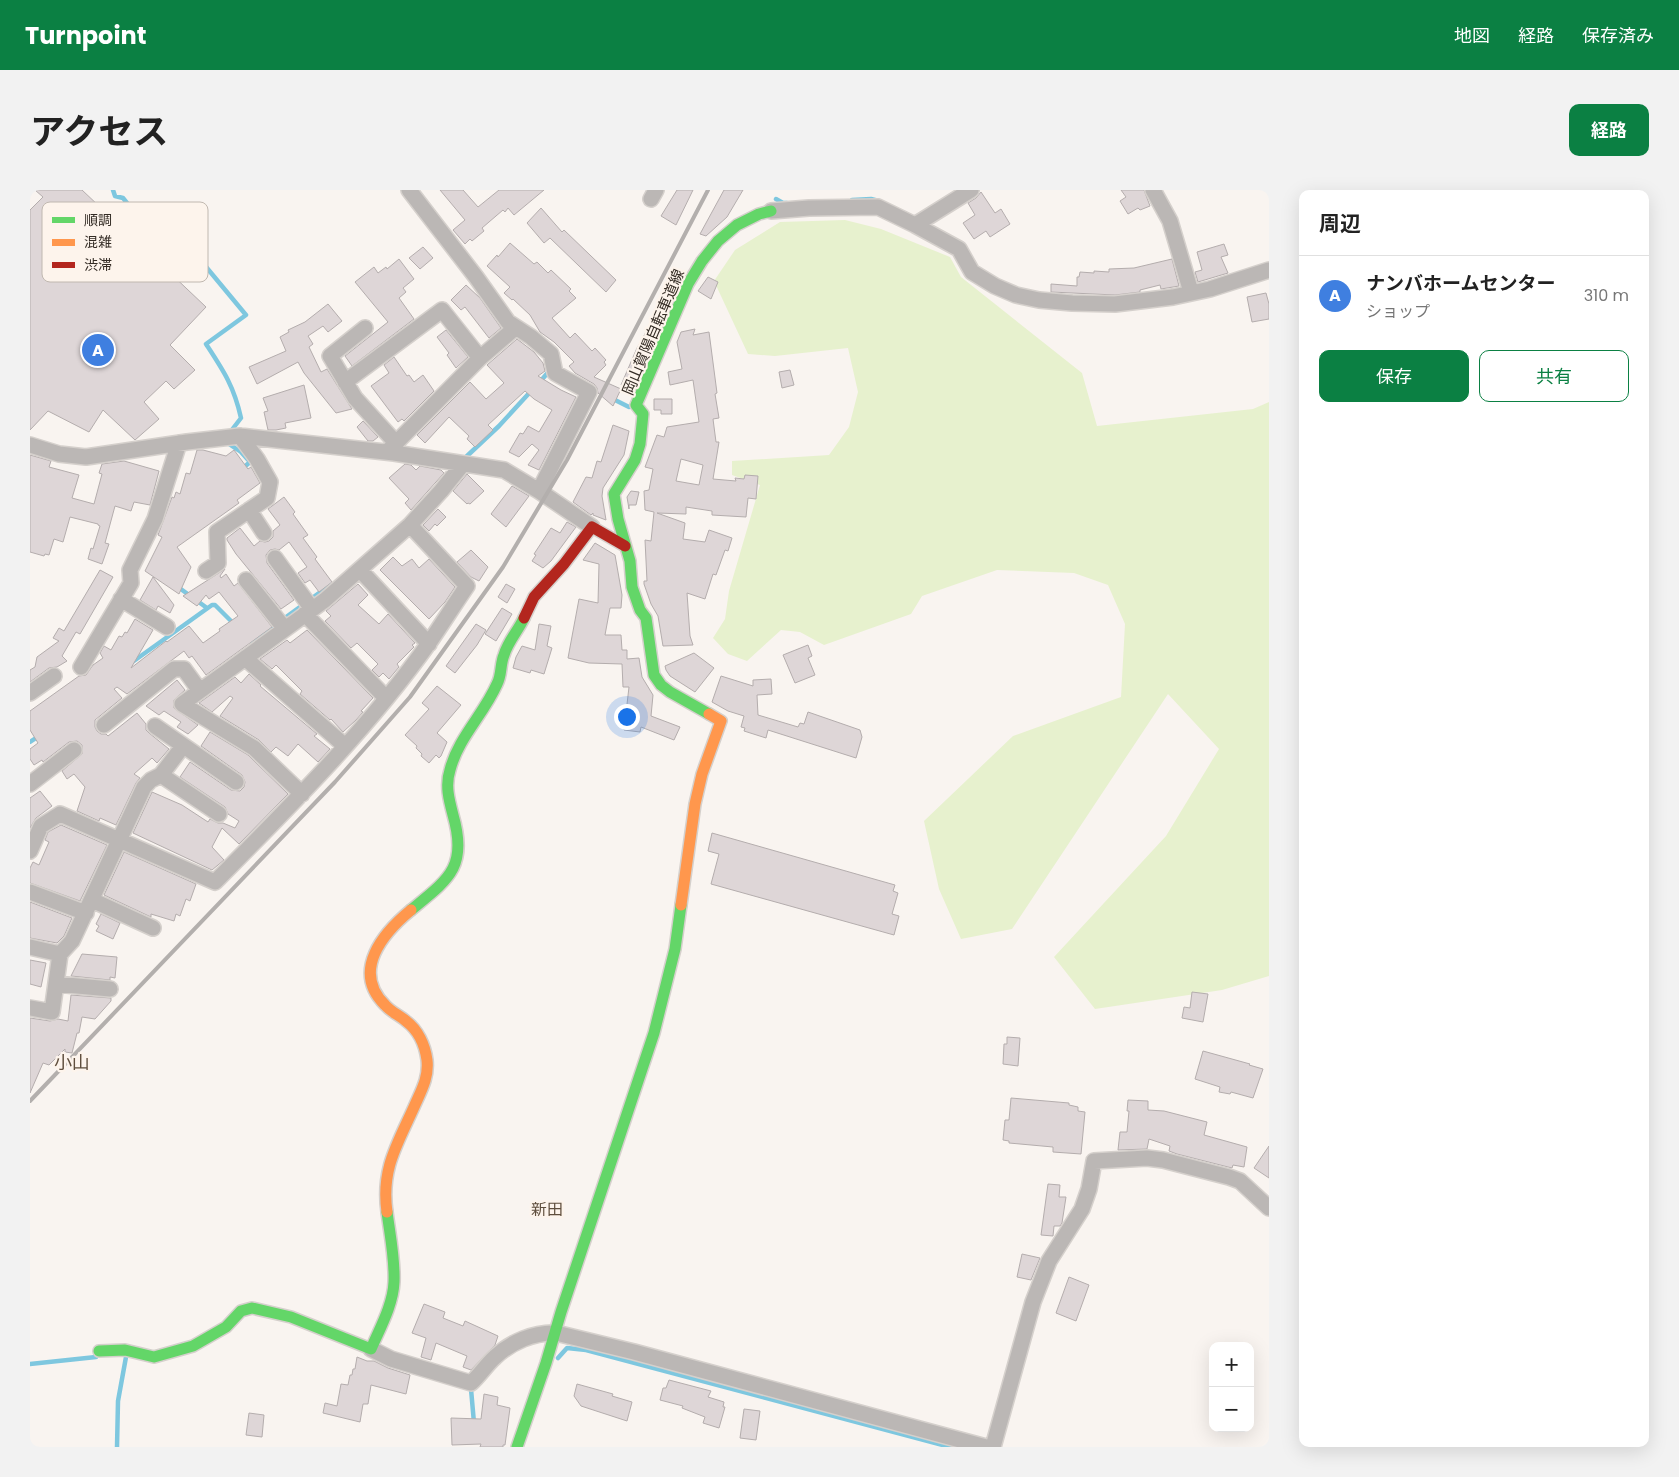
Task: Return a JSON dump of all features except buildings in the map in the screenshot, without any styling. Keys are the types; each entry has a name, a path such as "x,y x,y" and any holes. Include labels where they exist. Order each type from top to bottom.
{"main road":[{"name":"岡山賀陽自転車道線","path":"625,546 614,494 635,460 640,444 643,414 636,405 692,277 725,234 752,216 771,212"},
{"path":"99,1351 125,1350 154,1357 192,1346 226,1327 241,1311 252,1308 291,1317 371,1349 388,1308 394,1284 393,1256 385,1196 386,1177 391,1160 427,1077 428,1065 426,1052 415,1030 388,1009 379,999 374,989 371,975 372,956 383,935 443,882 456,862 460,850 459,840 446,781 450,768 459,748 498,682 504,653 534,597 562,568 592,527 625,546 630,561 632,587 640,610 646,618 654,675 661,685 670,692 721,721 700,782 690,836 675,949 654,1033 517,1447"}],"street":[{"path":"409,190 476,277 513,329 531,337 550,354 555,373 590,392 539,491"},
{"path":"916,225 971,190"},
{"path":"1153,190 1170,221 1191,292"},
{"path":"771,212 809,208 878,207 916,225 959,250 972,272 995,286 1016,295 1039,300 1114,304 1173,297 1210,289 1269,270"},
{"path":"345,382 442,310 480,358"},
{"path":"365,328 330,356 355,398 391,448"},
{"path":"391,448 480,358 513,329"},
{"path":"206,571 218,563 217,532 267,498 270,482 257,459 240,436"},
{"path":"30,444 59,454 86,457 240,436 391,448 463,464 504,470 592,527"},
{"path":"80,667 131,583 130,570 155,519 179,443"},
{"path":"302,794 254,748 182,704 245,658 281,625 360,570 410,524 441,492 463,464"},
{"path":"250,510 264,532"},
{"path":"30,851 41,826 60,814 216,882 302,794 386,698 429,644 467,586 410,524"},
{"path":"275,558 308,607 386,698"},
{"path":"360,570 429,644"},
{"path":"246,580 281,625"},
{"path":"121,599 167,627"},
{"path":"245,658 345,746"},
{"path":"104,725 174,669 184,669 200,691"},
{"path":"30,693 54,676"},
{"path":"155,726 236,782"},
{"path":"30,1008 52,1012 60,954 72,941 144,787 161,775 183,746"},
{"path":"30,784 74,750"},
{"path":"161,775 219,814"},
{"path":"30,892 89,907 153,928"},
{"path":"30,947 60,954"},
{"path":"56,984 110,989"},
{"path":"993,1447 1033,1302 1049,1262 1082,1209 1089,1189 1094,1161 1122,1158 1155,1159 1228,1177 1240,1181 1269,1208"},
{"path":"371,1349 391,1359 470,1383 482,1374 494,1358 517,1342 544,1333 556,1333 986,1447"}],"green space":[{"path":"845,220 881,229 950,257 961,277 1082,373 1097,426 1253,409 1269,402 1269,976 1222,990 1095,1009 1054,957 1166,836 1219,749 1168,694 1012,929 961,939 939,889 924,821 1013,736 1121,697 1125,624 1108,585 1074,573 997,570 922,596 911,614 824,645 800,632 781,630 747,661 728,654 713,638 725,619 729,591 760,485 732,475 732,461 829,455 849,427 858,392 848,348 775,356 748,354 714,281 735,250 780,222"}],"waterway":[{"path":"113,190 115,196 123,198 126,202"},
{"path":"776,199 787,203"},
{"path":"852,200 871,199 879,201"},
{"path":"208,269 246,315 206,344 227,379 238,407 241,418 231,431"},
{"path":"539,383 550,370"},
{"path":"467,456 499,426 532,390"},
{"path":"611,398 629,407"},
{"path":"229,442 250,462 242,469"},
{"path":"248,638 252,642 330,585"},
{"path":"178,587 207,608"},
{"path":"131,663 212,605 215,605 234,624"},
{"path":"30,742 39,736"},
{"path":"558,1358 567,1348 586,1350 950,1447"},
{"path":"30,1364 96,1357"},
{"path":"117,1447 118,1401 126,1357"},
{"path":"471,1389 474,1423"}],"railway":[{"path":"30,1101 335,782 410,697 503,567 567,460 708,190"}],"traffic: fast":[{"path":"709,714 670,692 661,685 654,675 646,618 640,610 632,587 630,561 618,519 614,494 635,460 640,444 643,414 636,405 688,284 702,261 718,241 737,225 759,214 771,211"},
{"path":"411,910 445,880 456,860 458,847 457,833 448,787 450,770 459,747 492,695 500,677 506,650 524,618"},
{"path":"517,1447 654,1033 675,949 681,905"},
{"path":"99,1351 125,1350 154,1357 193,1346 226,1327 241,1311 252,1308 291,1317 371,1349 386,1316 393,1291 394,1265 387,1212"}],"traffic: slow":[{"path":"681,905 695,804 702,774 721,721 709,714"},
{"path":"387,1212 386,1183 388,1170 396,1146 424,1084 427,1073 427,1060 423,1043 414,1029 387,1007 375,992 371,979 371,966 375,953 382,941 400,919 411,910"}],"traffic: jam":[{"path":"524,618 534,597 564,564 592,527 625,546"}],"place":[{"name":"ナンバホームセンター","path":"98,350"}],"district":[{"name":"小山","path":"72,1062"},
{"name":"新田","path":"547,1209"}]}
